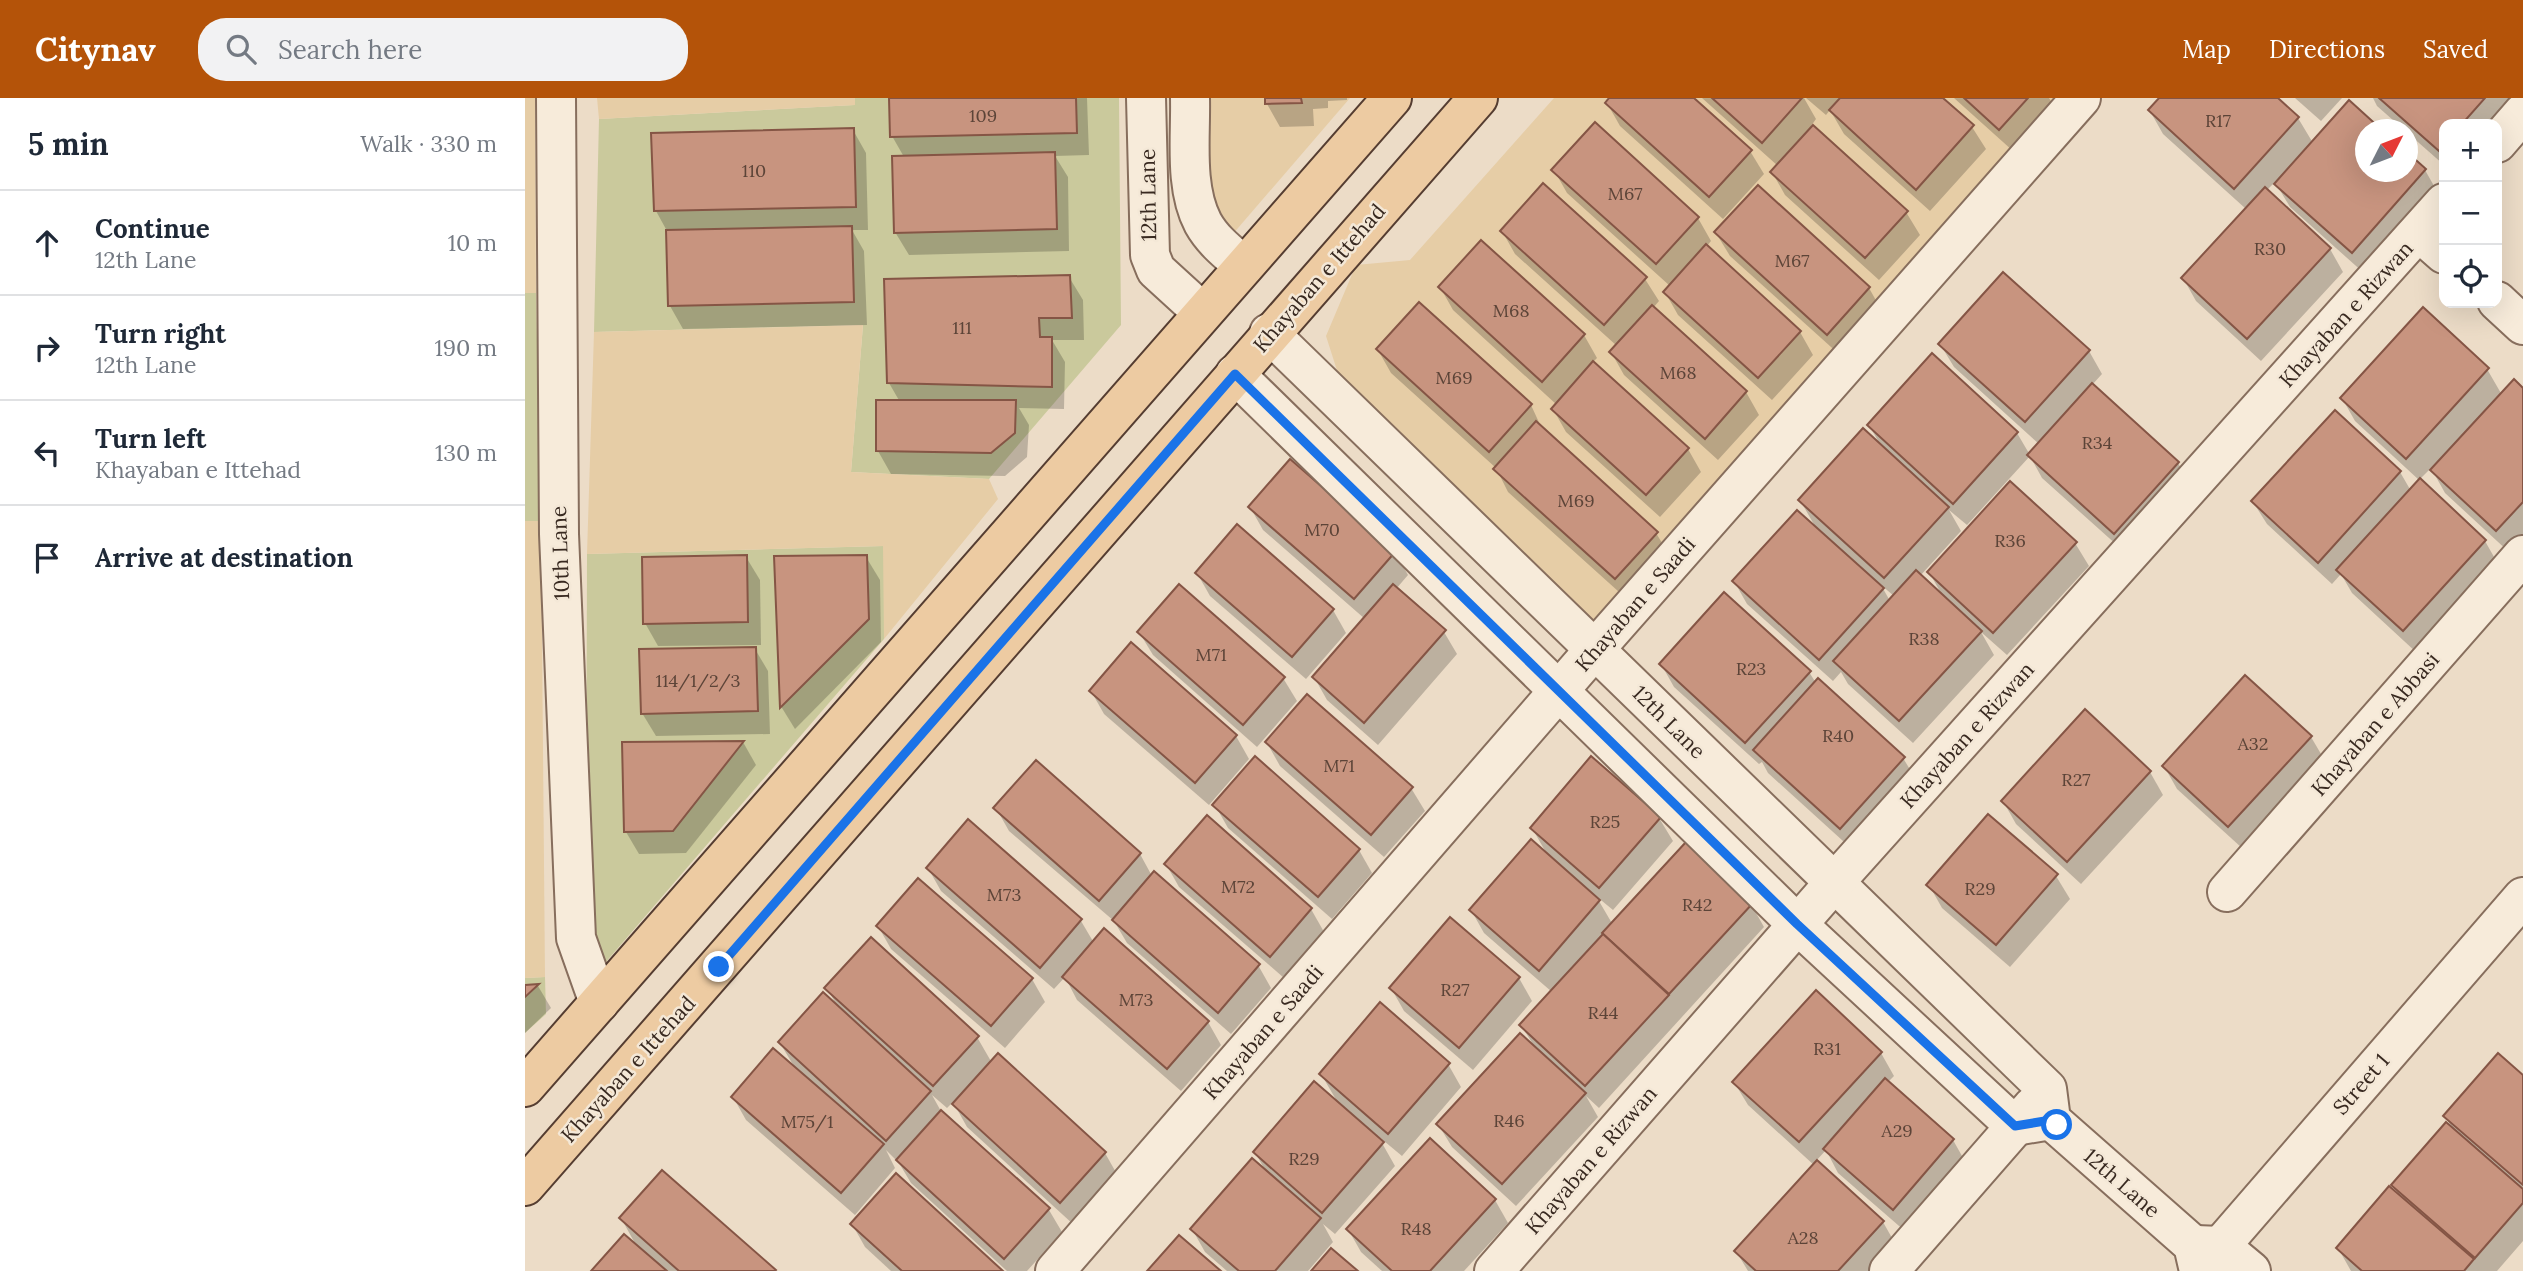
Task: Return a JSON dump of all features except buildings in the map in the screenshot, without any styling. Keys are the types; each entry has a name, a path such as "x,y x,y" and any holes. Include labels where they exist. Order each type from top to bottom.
{"main road":[{"path":"525,1087 1392,98"},
{"name":"Khayaban e Ittehad","path":"525,1186 1269,333 1478,98"}],"street":[{"name":"10th Lane","path":"556,98 559,534 575,924 576,938 599,1003"},
{"name":"12th Lane","path":"1146,98 1150,255 1156,270 1202,312"},
{"name":"12th Lane","path":"1190,98 1192,184 1202,222 1217,243 1244,267"},
{"name":"Khayaban e Saadi","path":"1055,1271 1595,649 2081,98"},
{"path":"2502,137 2523,113"},
{"name":"Khayaban e Rizwan","path":"1494,1271 1833,884 2432,243 2439,220"},
{"path":"2502,306 2523,325"},
{"name":"12th Lane","path":"1269,333 1833,884 2043,1115"},
{"name":"12th Lane","path":"1235,374 1797,924 2043,1115 2200,1257 2251,1271"},
{"name":"Khayaban e Abbasi","path":"2227,892 2523,555"},
{"name":"Street 1","path":"2200,1257 2523,897"},
{"path":"1889,1271 2043,1115"}],"green space":[{"path":"855,98 1119,98 1121,325 989,479 851,472 863,325 594,332 599,119 854,105"},
{"path":"525,293 536,293 541,521 525,521"},
{"path":"884,546 884,639 599,970 586,922 587,554"},
{"path":"545,977 546,1014 525,1033 525,978"}],"sand":[{"path":"525,98 535,98 536,293 525,293"},
{"path":"597,98 855,98 855,105 599,119"},
{"path":"1206,98 1350,98 1232,235 1206,188"},
{"path":"1554,98 2055,98 1596,626 1342,386 1326,336 1356,265 1410,260"},
{"path":"863,325 851,472 989,479 998,499 884,639 883,546 587,554 594,332"},
{"path":"525,521 541,521 545,977 525,978"}],"route":[{"path":"719,967 1235,374 1797,924 2015,1126 2051,1120 2057,1125"}]}
